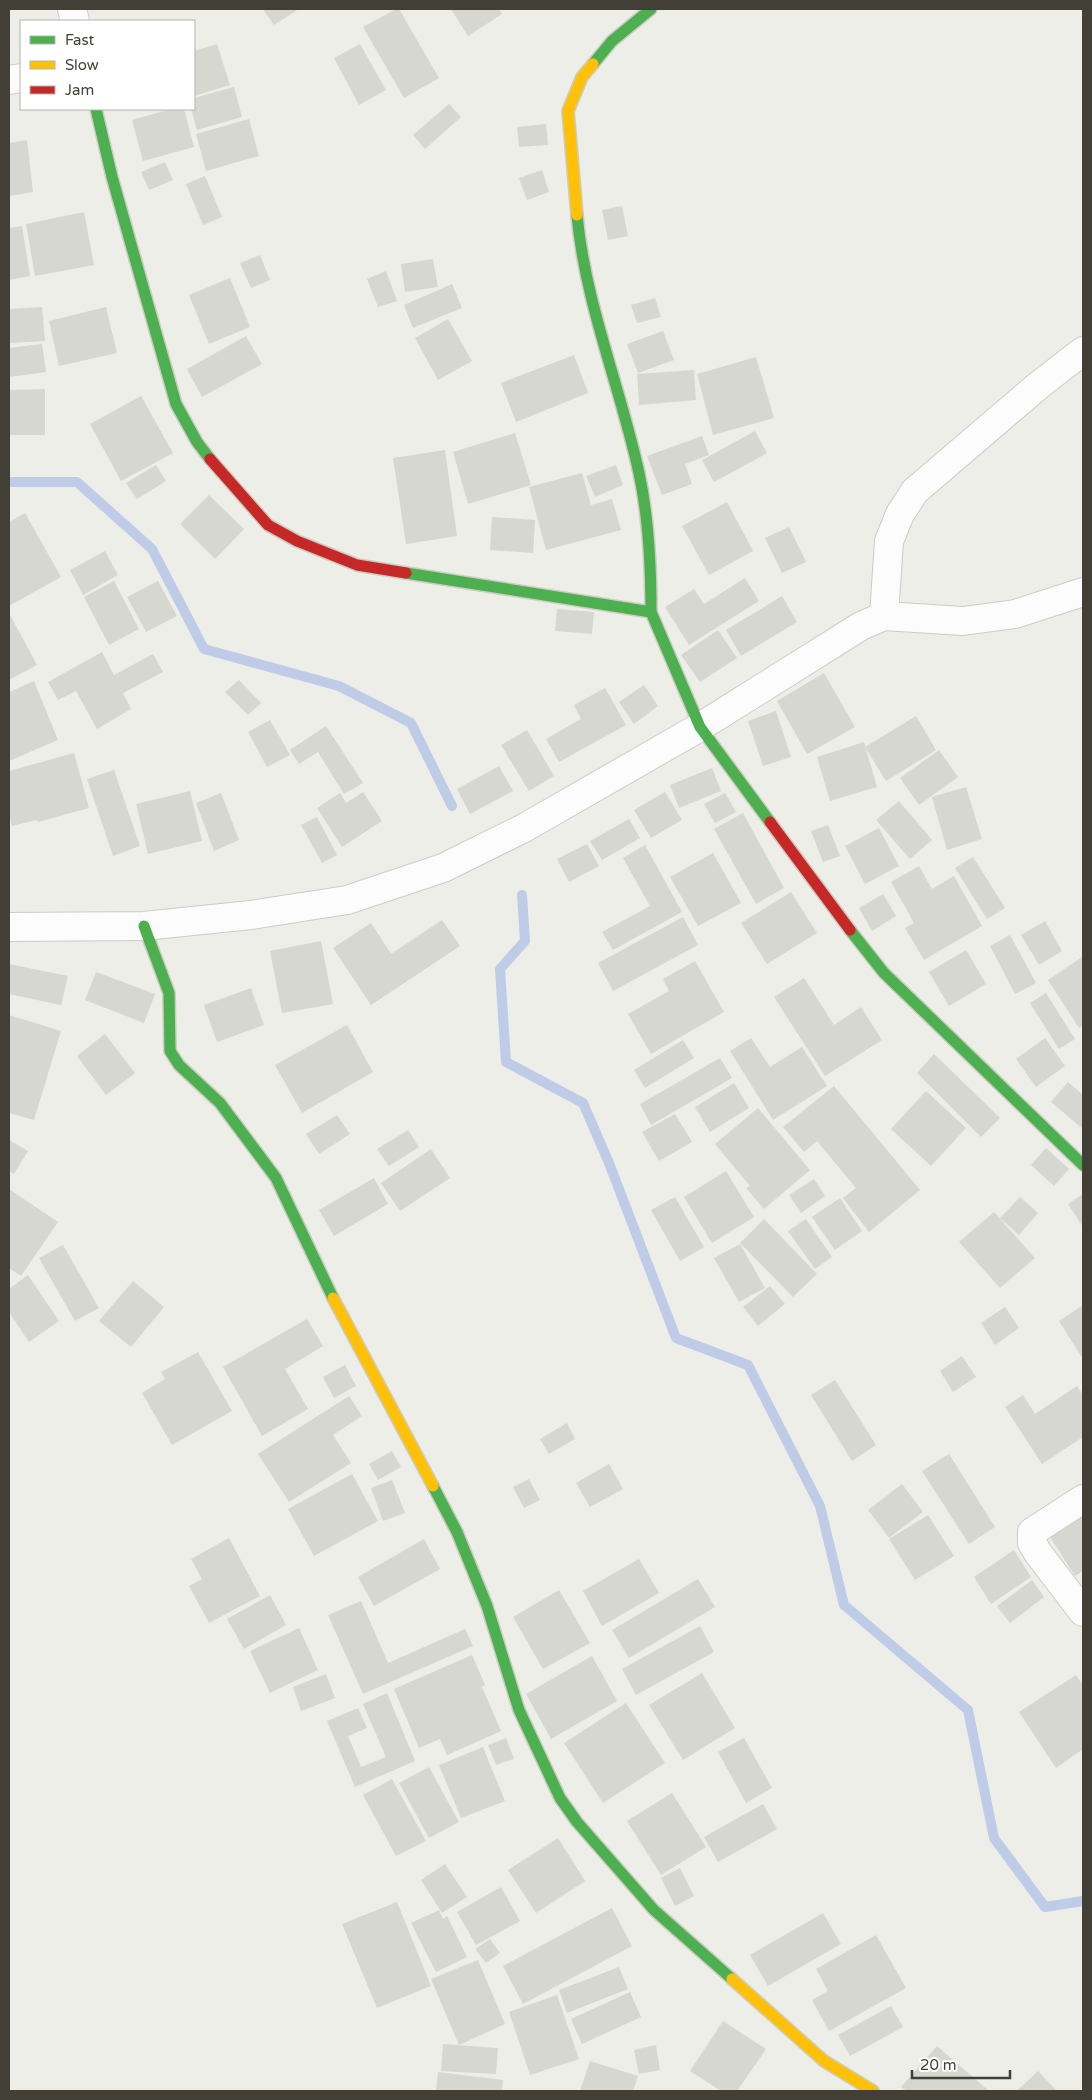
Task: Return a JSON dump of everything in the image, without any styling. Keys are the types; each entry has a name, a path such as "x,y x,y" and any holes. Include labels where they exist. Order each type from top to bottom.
{"street":[{"path":"651,9 612,41 582,77 568,111 579,234 588,289 639,472 645,505 651,554 651,612 700,726 884,973 1083,1166"},
{"path":"96,110 112,177 176,404 198,442 220,473 268,525 297,541 357,565 651,612"},
{"path":"884,616 889,541 900,514 916,491 1040,385 1083,351"},
{"path":"9,926 144,926 251,915 347,900 443,868 524,828 700,726 861,626 884,616 962,621 1015,614 1083,592"},
{"path":"144,926 169,993 170,1051 180,1065 220,1103 276,1178 343,1319 403,1427 457,1532 487,1606 519,1710 560,1798 577,1822 654,1910 824,2061 873,2091"},
{"path":"1083,1499 1032,1532 1032,1543 1038,1553 1083,1612"}],"building":[{"path":"263,9 299,9 274,25"},
{"path":"399,9 439,78 404,98 363,27"},
{"path":"451,9 499,9 502,14 468,36"},
{"path":"217,44 230,85 195,96 195,51"},
{"path":"360,44 386,90 359,105 334,58"},
{"path":"234,87 242,117 197,130 191,110 195,110 195,98"},
{"path":"449,104 461,117 425,149 413,135"},
{"path":"167,110 184,110 194,147 143,161 132,120"},
{"path":"249,119 259,156 206,171 196,134"},
{"path":"546,124 548,145 519,147 517,127"},
{"path":"27,140 33,192 9,196 9,143"},
{"path":"165,162 173,180 149,190 141,172"},
{"path":"542,170 549,192 527,200 519,178"},
{"path":"205,176 222,217 203,225 186,184"},
{"path":"622,206 628,236 608,240 602,210"},
{"path":"84,212 94,265 35,276 26,224"},
{"path":"22,226 30,276 9,280 9,228"},
{"path":"260,255 270,280 251,288 240,263"},
{"path":"433,259 438,287 405,292 401,264"},
{"path":"386,271 397,301 378,307 367,279"},
{"path":"230,278 250,327 209,344 189,295"},
{"path":"452,284 462,308 413,328 404,305"},
{"path":"655,298 661,317 637,323 631,305"},
{"path":"42,307 45,341 9,343 9,309"},
{"path":"106,307 117,353 59,366 49,321"},
{"path":"448,319 472,361 438,380 415,338"},
{"path":"663,331 674,360 638,373 627,344"},
{"path":"246,336 262,364 202,397 187,369"},
{"path":"42,344 46,372 9,377 9,348"},
{"path":"574,355 588,393 516,422 501,383"},
{"path":"756,357 774,418 713,435 697,374"},
{"path":"694,370 696,400 639,405 637,374"},
{"path":"45,389 45,435 9,435 9,390"},
{"path":"141,396 173,453 121,481 90,424"},
{"path":"755,431 767,453 714,482 702,460"},
{"path":"515,433 531,485 468,504 453,452"},
{"path":"702,436 709,455 685,464 692,484 662,495 647,456"},
{"path":"445,450 457,536 406,544 393,458"},
{"path":"156,465 166,481 137,499 126,483"},
{"path":"616,465 623,485 595,497 586,476"},
{"path":"582,473 591,505 612,499 621,530 546,550 529,487"},
{"path":"209,495 244,529 215,559 180,524"},
{"path":"727,502 753,551 709,575 682,526"},
{"path":"25,513 61,577 9,606 9,522"},
{"path":"492,517 535,520 533,553 490,550"},
{"path":"789,527 806,562 782,573 765,538"},
{"path":"105,551 118,575 83,595 70,570"},
{"path":"745,578 759,601 689,645 665,607 694,589 704,604"},
{"path":"114,581 139,629 109,645 84,597"},
{"path":"158,581 177,616 146,632 127,597"},
{"path":"782,596 797,622 741,656 726,630"},
{"path":"557,609 594,612 592,634 555,631"},
{"path":"9,613 37,665 9,680"},
{"path":"718,630 737,658 700,682 681,655"},
{"path":"102,652 114,675 153,654 163,672 123,693 131,709 97,729 76,691 58,700 48,682"},
{"path":"824,673 855,727 807,754 777,701"},
{"path":"239,680 261,703 248,715 225,692"},
{"path":"34,681 58,740 9,761 9,692"},
{"path":"644,685 658,706 634,724 619,702"},
{"path":"605,688 626,725 559,762 546,739 581,719 574,705"},
{"path":"776,711 791,757 763,766 748,721"},
{"path":"916,716 936,750 886,781 865,747"},
{"path":"270,720 290,755 267,767 248,732"},
{"path":"326,726 363,783 344,794 318,752 299,764 290,750"},
{"path":"527,730 554,776 529,791 501,745"},
{"path":"864,742 877,787 830,801 817,757"},
{"path":"939,750 958,777 919,805 900,778"},
{"path":"74,753 89,808 38,822 37,820 12,826 9,814 9,771"},
{"path":"499,766 513,791 470,814 457,789"},
{"path":"712,768 721,791 679,808 670,785"},
{"path":"114,770 140,846 113,856 87,779"},
{"path":"966,787 982,839 947,850 932,797"},
{"path":"190,791 202,841 148,854 136,804"},
{"path":"363,792 382,821 342,847 317,808 340,793 346,803"},
{"path":"665,792 682,820 651,838 634,810"},
{"path":"221,793 239,840 214,851 196,803"},
{"path":"725,793 736,812 715,823 704,804"},
{"path":"899,801 932,840 910,859 876,820"},
{"path":"743,813 784,888 756,904 714,829"},
{"path":"317,817 337,855 322,863 301,825"},
{"path":"629,819 640,838 602,860 590,841"},
{"path":"828,825 840,856 823,862 811,831"},
{"path":"879,828 899,866 865,884 845,846"},
{"path":"587,844 599,866 569,882 557,859"},
{"path":"645,845 682,912 613,950 602,932 650,906 623,858"},
{"path":"713,853 741,903 698,926 670,877"},
{"path":"973,857 1005,908 987,919 955,868"},
{"path":"919,866 932,889 954,876 982,926 924,960 905,928 914,923 891,882"},
{"path":"791,892 817,933 767,964 741,923"},
{"path":"883,894 896,916 872,931 859,908"},
{"path":"683,917 698,945 613,991 598,963"},
{"path":"442,920 460,946 371,1005 333,948 371,923 391,954"},
{"path":"1045,921 1062,951 1039,965 1021,935"},
{"path":"1010,935 1036,983 1015,994 990,946"},
{"path":"321,941 333,1004 282,1013 270,951"},
{"path":"966,950 986,984 949,1006 929,972"},
{"path":"1082,957 1083,1025 1079,1028 1048,980"},
{"path":"695,961 724,1012 651,1054 628,1014 669,991 663,979"},
{"path":"9,964 68,976 61,1005 9,994"},
{"path":"96,972 155,994 144,1023 85,1000"},
{"path":"804,978 834,1025 861,1007 882,1040 825,1076 774,997"},
{"path":"251,988 264,1025 217,1042 204,1005"},
{"path":"1046,993 1075,1039 1059,1049 1030,1003"},
{"path":"9,1015 61,1031 34,1120 9,1113"},
{"path":"347,1025 373,1072 302,1113 275,1065"},
{"path":"105,1034 135,1073 106,1095 77,1056"},
{"path":"751,1038 770,1067 802,1047 827,1086 773,1120 730,1051"},
{"path":"1045,1038 1065,1066 1036,1087 1016,1059"},
{"path":"683,1040 694,1058 645,1088 634,1070"},
{"path":"934,1054 1000,1118 981,1137 917,1073"},
{"path":"720,1058 732,1078 651,1125 640,1104"},
{"path":"1068,1082 1083,1095 1083,1129 1051,1102"},
{"path":"734,1083 749,1108 710,1132 695,1107"},
{"path":"834,1086 920,1190 869,1232 843,1198 856,1188 817,1141 804,1152 783,1127"},
{"path":"926,1091 966,1128 931,1166 891,1129"},
{"path":"758,1108 810,1170 764,1209 746,1188 750,1186 715,1144"},
{"path":"675,1114 692,1142 659,1161 642,1132"},
{"path":"337,1115 350,1134 319,1154 306,1134"},
{"path":"408,1130 419,1147 389,1166 377,1149"},
{"path":"9,1140 28,1151 14,1174 9,1171"},
{"path":"1046,1148 1069,1169 1054,1186 1031,1165"},
{"path":"431,1149 450,1178 400,1211 381,1183"},
{"path":"726,1171 754,1217 712,1243 684,1197"},
{"path":"374,1178 388,1204 334,1236 319,1210"},
{"path":"814,1179 825,1196 801,1213 789,1195"},
{"path":"9,1189 58,1222 21,1276 9,1268"},
{"path":"1083,1194 1083,1227 1068,1204"},
{"path":"675,1197 704,1247 680,1261 651,1210"},
{"path":"1020,1197 1038,1213 1019,1235 1000,1218"},
{"path":"840,1198 862,1231 835,1250 812,1217"},
{"path":"994,1212 1035,1258 1000,1288 959,1242"},
{"path":"764,1219 817,1274 793,1297 740,1243"},
{"path":"806,1219 832,1257 815,1269 788,1231"},
{"path":"740,1244 765,1288 739,1302 714,1258"},
{"path":"63,1245 99,1308 75,1321 39,1258"},
{"path":"28,1275 59,1321 29,1342 9,1312 9,1289"},
{"path":"133,1281 164,1307 131,1347 99,1321"},
{"path":"770,1286 785,1304 758,1326 743,1307"},
{"path":"1083,1305 1083,1359 1059,1321"},
{"path":"1005,1307 1019,1328 995,1345 981,1323"},
{"path":"307,1319 323,1346 285,1369 308,1409 262,1436 223,1367"},
{"path":"198,1352 232,1411 172,1445 142,1393 165,1379 161,1372"},
{"path":"962,1356 976,1377 953,1392 940,1371"},
{"path":"345,1365 356,1386 334,1398 323,1377"},
{"path":"835,1380 876,1445 852,1461 811,1395"},
{"path":"1077,1386 1083,1395 1083,1437 1042,1464 1005,1407 1023,1395 1035,1414"},
{"path":"349,1396 362,1416 333,1435 351,1463 289,1502 258,1454"},
{"path":"567,1423 575,1439 549,1454 540,1439"},
{"path":"392,1451 401,1467 378,1480 369,1464"},
{"path":"949,1454 995,1527 969,1544 922,1471"},
{"path":"609,1464 623,1489 590,1507 576,1483"},
{"path":"352,1474 378,1521 314,1556 288,1509"},
{"path":"529,1479 540,1500 524,1508 513,1487"},
{"path":"392,1480 405,1513 383,1521 371,1488"},
{"path":"902,1484 923,1512 889,1538 868,1510"},
{"path":"1083,1505 1083,1571 1075,1576 1045,1529"},
{"path":"928,1515 954,1556 915,1580 889,1539"},
{"path":"229,1538 260,1596 209,1623 189,1586 202,1579 191,1559"},
{"path":"424,1539 440,1569 374,1606 358,1577"},
{"path":"1014,1550 1031,1577 991,1604 974,1577"},
{"path":"639,1559 659,1593 602,1626 583,1591"},
{"path":"698,1579 715,1607 629,1658 612,1630"},
{"path":"1032,1580 1044,1597 1010,1623 997,1606"},
{"path":"559,1590 590,1643 543,1669 513,1617"},
{"path":"270,1595 286,1625 244,1649 227,1619"},
{"path":"361,1601 388,1663 465,1629 473,1646 363,1694 328,1615"},
{"path":"700,1626 714,1652 636,1695 622,1669"},
{"path":"299,1628 318,1670 270,1693 250,1651"},
{"path":"472,1655 485,1685 482,1687 501,1731 447,1755 440,1739 419,1748 394,1689"},
{"path":"592,1656 617,1701 551,1739 526,1694"},
{"path":"702,1673 735,1728 683,1760 649,1705"},
{"path":"326,1674 335,1698 301,1711 293,1687"},
{"path":"1076,1675 1083,1685 1083,1749 1056,1768 1019,1712"},
{"path":"387,1693 415,1761 355,1787 327,1721 358,1708 367,1728 348,1736 361,1767 386,1757 363,1704"},
{"path":"626,1703 665,1763 603,1803 564,1743"},
{"path":"506,1738 514,1759 496,1765 488,1745"},
{"path":"744,1738 772,1788 746,1803 718,1752"},
{"path":"483,1747 505,1801 461,1818 439,1765"},
{"path":"429,1767 459,1822 429,1838 399,1783"},
{"path":"392,1779 426,1841 396,1856 363,1795"},
{"path":"672,1793 706,1847 661,1875 627,1821"},
{"path":"763,1804 777,1829 718,1862 704,1837"},
{"path":"558,1838 585,1881 536,1913 508,1870"},
{"path":"445,1864 467,1897 442,1913 421,1880"},
{"path":"680,1868 694,1896 675,1906 661,1878"},
{"path":"501,1887 520,1921 476,1945 457,1912"},
{"path":"397,1902 431,1986 377,2008 342,1924"},
{"path":"612,1908 632,1946 523,2004 503,1966"},
{"path":"439,1910 443,1919 447,1916 467,1957 436,1972 411,1923"},
{"path":"823,1913 841,1944 768,1986 750,1955"},
{"path":"876,1935 906,1988 829,2031 812,2000 828,1991 816,1969"},
{"path":"490,1939 500,1953 486,1963 475,1949"},
{"path":"478,1960 505,2024 459,2045 431,1979"},
{"path":"619,1967 628,1989 567,2013 559,1990"},
{"path":"630,1992 641,2017 582,2044 571,2019"},
{"path":"557,1995 579,2059 530,2075 509,2012"},
{"path":"891,2006 903,2027 850,2056 838,2035"},
{"path":"723,2021 766,2049 737,2091 721,2091 690,2071"},
{"path":"443,2044 498,2048 496,2074 441,2071"},
{"path":"656,2045 660,2070 639,2074 634,2050"},
{"path":"937,2046 989,2091 907,2091 901,2087"},
{"path":"590,2061 638,2076 633,2091 580,2091"},
{"path":"1038,2071 1057,2091 1017,2091"},
{"path":"438,2072 503,2080 502,2091 436,2091"}],"waterway":[{"path":"9,482 77,482 152,549 204,649 339,686 411,723 452,806"},
{"path":"522,895 525,941 500,969 506,1062 583,1103 609,1163 676,1338 748,1365 820,1506 844,1605 968,1710 994,1838 1045,1907 1083,1901"}],"traffic: fast":[{"path":"593,64 612,41 651,9"},
{"path":"96,110 112,177 176,404 197,442 210,459"},
{"path":"577,215 587,280 639,473 649,542 651,612"},
{"path":"406,573 651,612 700,727 770,822"},
{"path":"144,926 169,993 170,1051 179,1065 220,1103 276,1178 333,1298"},
{"path":"850,930 884,973 1083,1165"},
{"path":"433,1486 457,1532 487,1606 519,1710 560,1798 577,1822 654,1910 732,1979"}],"traffic: slow":[{"path":"577,215 568,111 582,77 593,64"},
{"path":"333,1298 433,1486"},
{"path":"732,1979 824,2061 873,2091"}],"traffic: jam":[{"path":"210,459 268,525 297,541 357,565 406,573"},
{"path":"770,822 850,930"}]}
